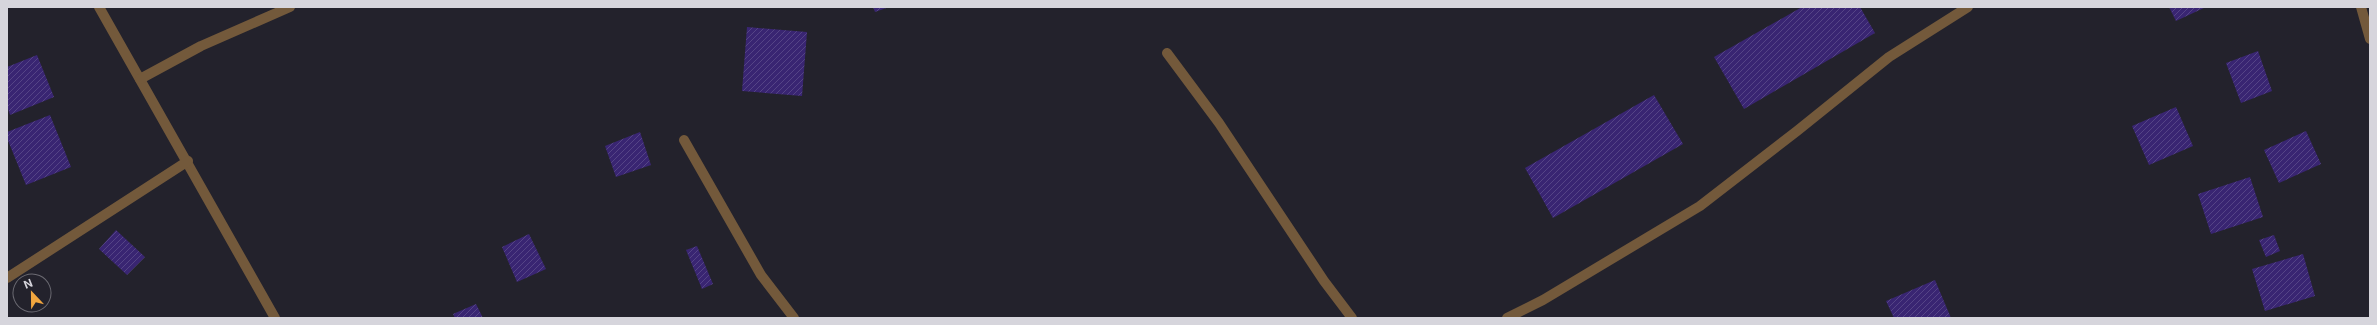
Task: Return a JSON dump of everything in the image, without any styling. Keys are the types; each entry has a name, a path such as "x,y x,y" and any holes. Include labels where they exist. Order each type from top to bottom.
{"street":[{"path":"99,7 188,161 275,318"},
{"path":"140,79 201,46 290,7"},
{"path":"1507,318 1543,300 1700,206 1797,132 1888,57 1968,7"},
{"path":"2361,7 2370,39"},
{"path":"1167,53 1219,123 1324,281 1352,318"},
{"path":"684,140 761,275 794,318"},
{"path":"7,278 188,161"}],"building":[{"path":"873,7 889,7 875,12"},
{"path":"1802,7 1860,7 1875,33 1744,109 1714,57"},
{"path":"2169,7 2206,7 2176,21"},
{"path":"747,27 807,32 802,96 742,91"},
{"path":"2258,51 2272,91 2241,103 2226,63"},
{"path":"37,55 54,97 10,115 7,106 7,67"},
{"path":"1654,95 1683,144 1553,218 1525,168"},
{"path":"2176,107 2193,146 2149,165 2132,126"},
{"path":"50,115 71,167 26,185 7,138 7,132"},
{"path":"2306,131 2321,164 2279,183 2264,150"},
{"path":"640,132 651,165 616,177 605,146"},
{"path":"2250,177 2263,217 2211,234 2198,194"},
{"path":"116,230 145,257 127,275 99,249"},
{"path":"529,234 546,269 517,282 502,247"},
{"path":"2274,235 2280,251 2266,257 2259,240"},
{"path":"697,246 713,284 702,289 686,250"},
{"path":"2303,254 2315,296 2265,311 2252,269"},
{"path":"1935,280 1951,318 1894,318 1886,301"},
{"path":"476,304 483,318 455,318 453,314"}]}
